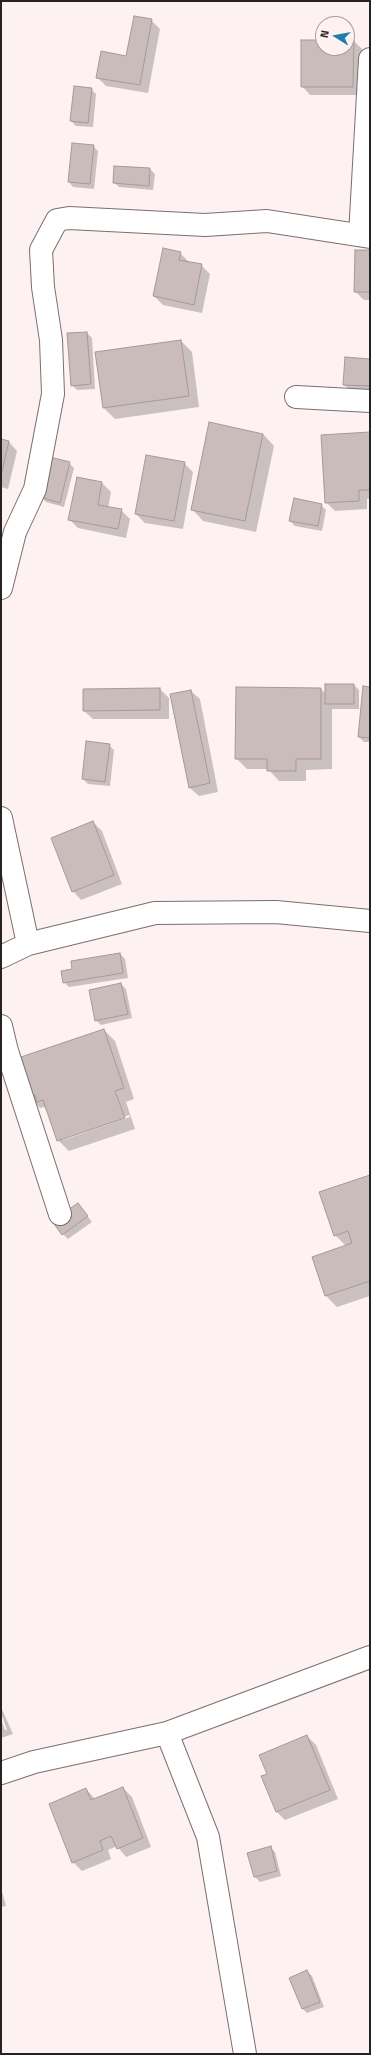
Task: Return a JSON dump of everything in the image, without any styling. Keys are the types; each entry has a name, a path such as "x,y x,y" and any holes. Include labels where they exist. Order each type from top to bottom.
{"street":[{"path":"1,588 15,532 35,489 53,394 50,340 43,287 41,250 57,220 69,218 205,225 268,221 365,236 370,59"},
{"path":"296,397 370,401"},
{"path":"1,818 28,944"},
{"path":"1,957 28,944 155,913 276,912 370,921"},
{"path":"1,1026 7,1050 60,1214"},
{"path":"1,1773 34,1762 168,1733 370,1657"},
{"path":"168,1733 208,1837 245,2054"}],"building":[{"path":"134,16 152,19 140,85 96,78 101,51 126,56"},
{"path":"301,40 315,40 315,56 354,56 353,87 301,87"},
{"path":"74,86 92,88 88,123 70,121"},
{"path":"72,143 94,145 90,184 68,182"},
{"path":"114,166 150,168 149,186 113,183"},
{"path":"163,248 181,252 179,260 202,264 194,305 153,296"},
{"path":"355,250 370,250 370,292 354,292"},
{"path":"87,332 91,384 71,386 67,333"},
{"path":"181,340 189,396 103,408 95,352"},
{"path":"345,357 370,359 370,386 343,385"},
{"path":"209,422 263,434 245,521 191,510"},
{"path":"370,432 370,490 359,490 359,501 325,503 321,435"},
{"path":"1,439 9,441 1,475"},
{"path":"146,455 185,462 174,521 135,514"},
{"path":"50,457 70,462 60,503 40,497"},
{"path":"77,477 102,482 98,505 122,509 118,529 68,520"},
{"path":"294,498 322,504 318,526 289,521"},
{"path":"325,684 354,684 354,704 325,704"},
{"path":"363,686 370,687 370,738 358,737"},
{"path":"236,687 321,688 321,759 296,759 296,771 267,771 267,759 235,759"},
{"path":"160,688 160,710 83,711 83,689"},
{"path":"191,690 210,783 189,788 170,694"},
{"path":"86,741 110,744 105,782 82,779"},
{"path":"93,821 114,875 72,892 51,838"},
{"path":"120,953 123,973 63,983 61,971 72,969 71,961"},
{"path":"121,983 128,1014 95,1021 89,990"},
{"path":"104,1029 124,1088 115,1091 125,1118 57,1141 43,1100 37,1102 35,1095 28,1098 15,1059"},
{"path":"370,1175 370,1281 325,1296 312,1257 352,1243 348,1231 334,1236 319,1192"},
{"path":"78,1203 88,1216 62,1235 52,1221"},
{"path":"307,1735 330,1790 276,1812 261,1776 267,1774 259,1755"},
{"path":"123,1787 143,1838 117,1849 111,1836 100,1841 103,1850 72,1863 49,1804 86,1788 91,1800"},
{"path":"271,1846 277,1871 254,1877 247,1853"},
{"path":"307,1970 320,2002 302,2009 289,1978"}]}
